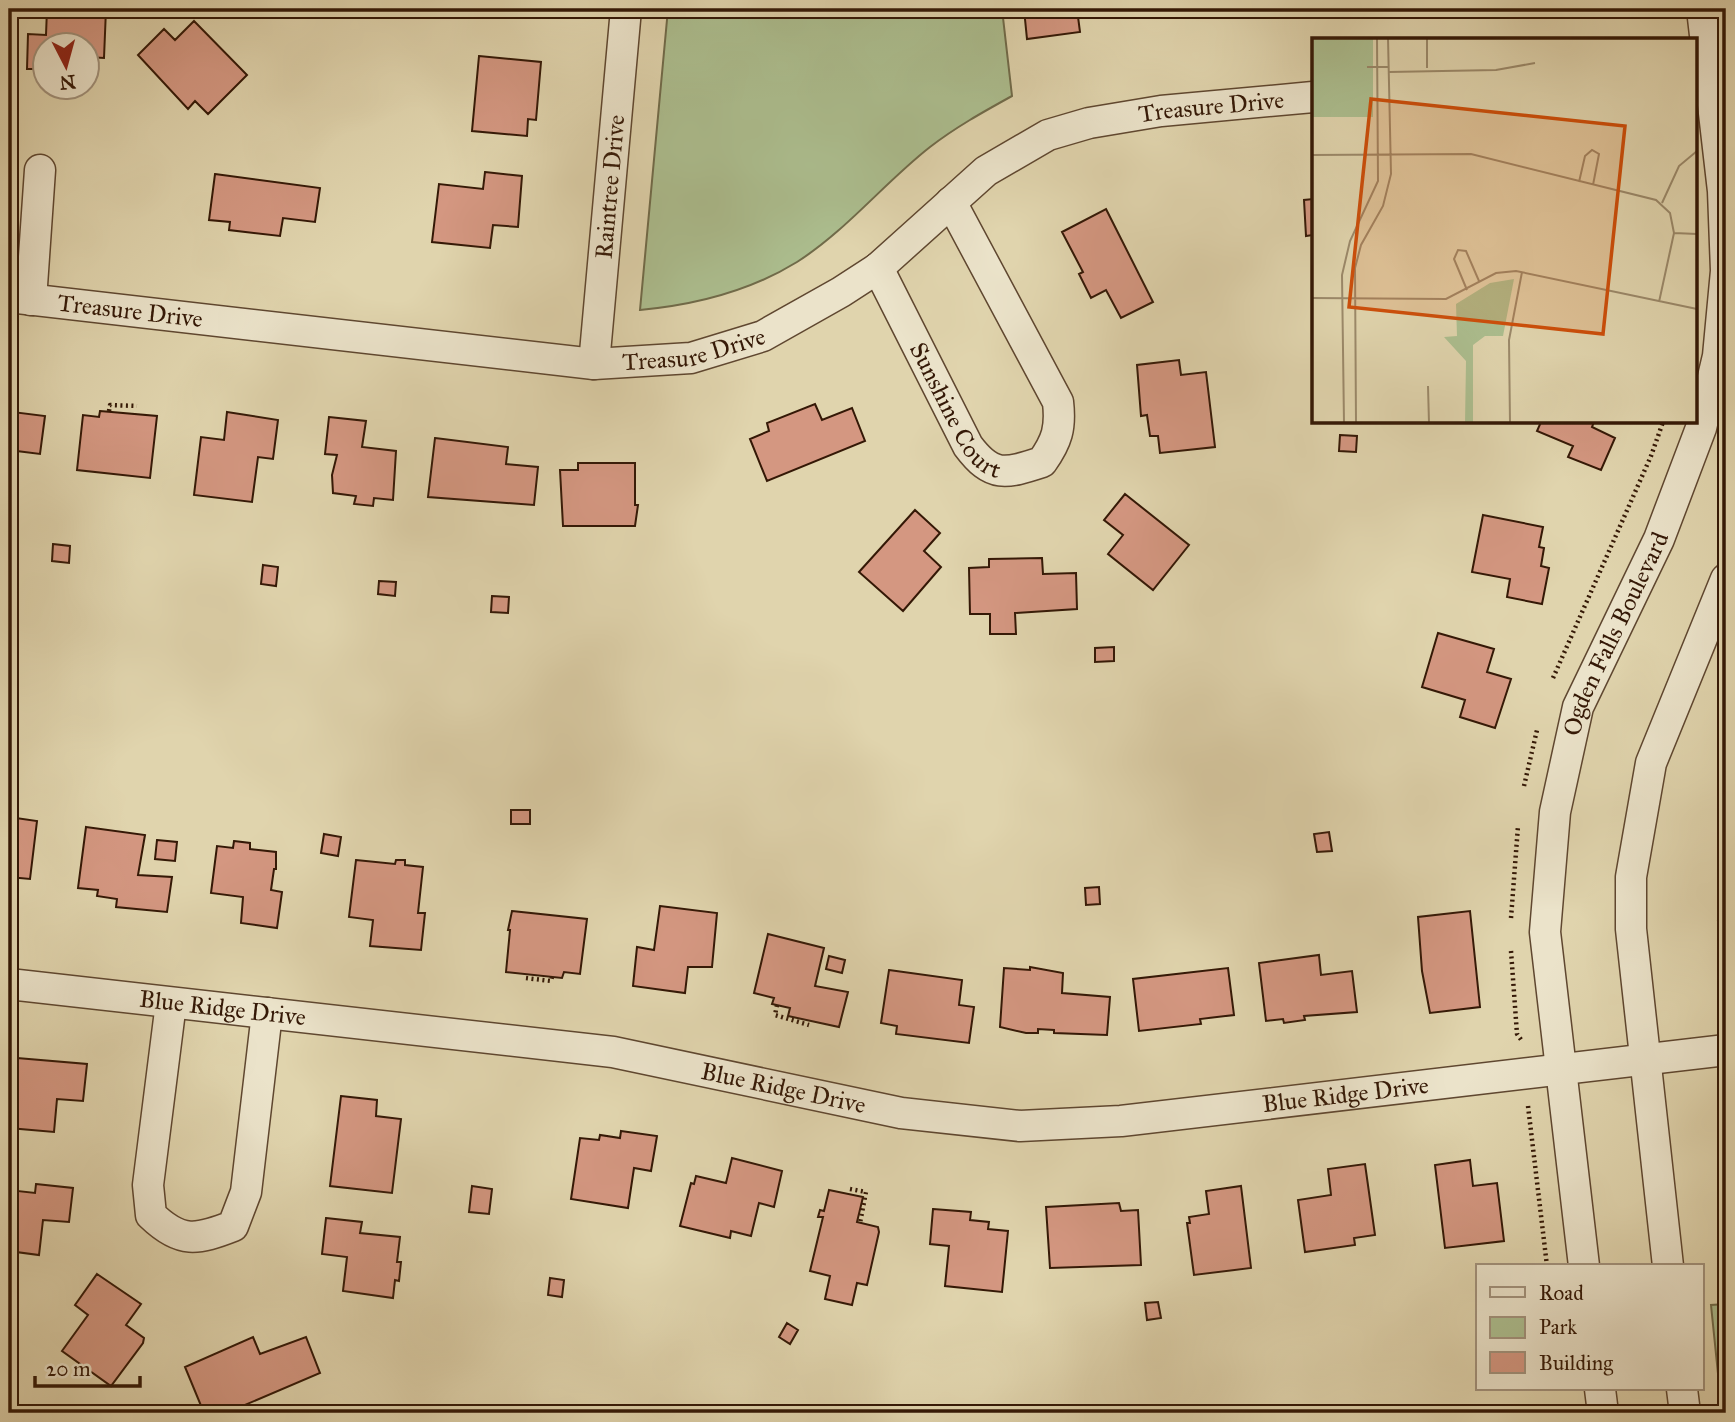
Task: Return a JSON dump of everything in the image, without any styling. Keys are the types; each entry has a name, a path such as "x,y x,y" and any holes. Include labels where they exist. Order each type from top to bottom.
{"street":[{"name":"Raintree Drive","path":"594,364 626,9"},
{"name":"Ogden Falls Boulevard","path":"1584,1264 1545,932 1558,799 1578,707 1659,539 1700,428 1718,356 1726,271 1710,61 1702,9"},
{"name":"Treasure Drive","path":"20,298 594,364 691,358 763,336 841,292 878,268 986,171 1048,135 1161,111 1312,97"},
{"path":"20,298 40,170"},
{"name":"Sunshine Court","path":"878,268 968,446 982,465 997,472 1042,463 1055,445 1061,427 1058,402 951,202"},
{"path":"1668,1264 1643,1060 1631,929 1631,877 1639,818 1651,763 1726,579"},
{"name":"Blue Ridge Drive","path":"9,984 613,1052 901,1113 1020,1126 1121,1121 1726,1050"},
{"path":"171,1003 148,1185 151,1215 168,1232 202,1238 233,1226 246,1192 267,1013"},
{"path":"1600,1390 1603,1413"},
{"path":"1682,1390 1685,1413"}],"path":[{"path":"109,411 110,405 138,406"},
{"path":"526,978 551,982 552,977"},
{"path":"777,1004 775,1015 809,1025"},
{"path":"1528,1106 1547,1264"},
{"path":"850,1189 866,1192 860,1223"}],"green space":[{"path":"668,9 1002,9 1012,96 930,147 832,236 797,262 741,289 701,300 640,310"},
{"path":"1726,1304 1726,1413 1722,1413 1711,1305"}],"building":[{"path":"47,9 106,9 104,58 102,32 46,32"},
{"path":"493,9 554,9 553,15"},
{"path":"1024,9 1077,9 1080,32 1027,39"},
{"path":"194,21 247,75 208,114 195,101 188,109 138,55 164,29 175,40"},
{"path":"28,34 32,34 32,69 27,69"},
{"path":"479,56 541,62 536,120 528,119 527,136 472,131"},
{"path":"485,172 522,176 518,227 493,225 490,248 432,242 439,184 483,189"},
{"path":"215,174 320,188 315,222 283,218 280,236 229,230 230,222 209,220"},
{"path":"1312,199 1312,235 1306,236 1304,200"},
{"path":"1106,209 1153,302 1121,318 1106,290 1091,298 1079,274 1083,272 1062,232"},
{"path":"1179,360 1181,375 1206,372 1215,447 1160,453 1158,436 1150,436 1147,415 1141,416 1137,365"},
{"path":"9,402 13,403 12,412 45,416 40,454 9,450"},
{"path":"815,404 822,420 852,408 865,441 767,481 750,439 769,431 767,423"},
{"path":"100,411 157,416 150,478 77,470 83,415 99,417"},
{"path":"227,412 278,420 273,459 258,457 252,502 194,495 201,437 224,440"},
{"path":"329,417 366,421 362,447 396,451 393,500 374,498 373,506 354,504 356,496 333,493 332,475 337,455 325,454"},
{"path":"1540,424 1593,424 1592,427 1615,438 1601,470 1568,457 1573,446 1537,431"},
{"path":"1340,435 1357,436 1356,452 1339,451"},
{"path":"435,438 508,447 506,464 538,467 534,505 428,497"},
{"path":"578,463 635,463 635,505 638,505 635,526 563,526 560,470 578,470"},
{"path":"1125,494 1189,545 1153,590 1108,554 1123,535 1104,520"},
{"path":"915,510 940,533 924,551 941,567 903,611 859,572"},
{"path":"1483,515 1543,527 1539,547 1544,548 1541,566 1549,568 1542,604 1507,597 1510,579 1472,572"},
{"path":"53,544 70,546 69,563 52,561"},
{"path":"1042,558 1043,574 1076,573 1077,609 1015,613 1016,634 990,634 990,614 970,614 969,568 989,567 989,559"},
{"path":"263,565 278,567 276,586 261,584"},
{"path":"379,581 396,582 395,596 378,594"},
{"path":"492,596 509,597 508,613 491,612"},
{"path":"1438,633 1494,649 1487,672 1511,679 1495,728 1460,717 1465,700 1422,687"},
{"path":"1114,647 1114,661 1095,662 1095,648"},
{"path":"511,810 530,810 530,824 511,824"},
{"path":"9,817 37,821 30,879 9,877"},
{"path":"86,827 145,835 138,875 172,877 167,912 116,907 117,899 97,896 98,890 78,888"},
{"path":"1329,832 1332,851 1317,852 1314,834"},
{"path":"324,834 341,837 338,856 321,853"},
{"path":"157,840 177,842 175,861 155,859"},
{"path":"234,841 250,843 250,849 276,852 276,869 271,890 282,892 277,928 241,923 243,897 211,893 217,846 233,848"},
{"path":"356,860 395,864 396,860 405,860 405,865 423,867 418,913 425,913 421,950 370,946 373,920 349,917"},
{"path":"1099,887 1100,904 1086,905 1085,888"},
{"path":"660,906 717,913 712,967 688,967 685,993 633,986 637,947 654,950"},
{"path":"512,911 587,919 580,974 564,972 562,978 506,972 508,930"},
{"path":"1470,911 1480,1007 1430,1013 1422,971 1418,917"},
{"path":"1726,920 1726,958 1723,958 1718,921"},
{"path":"768,934 824,948 815,986 848,992 839,1027 788,1016 790,1008 772,1004 774,998 754,993"},
{"path":"1319,955 1321,975 1352,971 1357,1012 1304,1016 1305,1020 1284,1023 1283,1019 1266,1021 1259,963"},
{"path":"829,956 845,960 842,973 826,969"},
{"path":"1030,967 1063,973 1062,993 1110,997 1107,1035 1054,1033 1054,1030 1038,1029 1038,1033 1026,1033 1000,1027 1004,968 1030,970"},
{"path":"1228,968 1234,1015 1200,1019 1201,1024 1139,1031 1133,979"},
{"path":"889,970 962,980 959,1005 974,1007 969,1043 896,1034 897,1026 881,1023"},
{"path":"17,1058 87,1064 83,1101 57,1099 54,1132 9,1128 9,1077 14,1078"},
{"path":"341,1096 377,1100 376,1116 401,1119 392,1193 330,1186"},
{"path":"621,1131 657,1136 651,1171 634,1168 628,1208 571,1199 580,1138 599,1140 600,1135 620,1138"},
{"path":"732,1158 782,1171 774,1207 759,1203 751,1236 731,1231 730,1238 680,1226 691,1183 694,1184 696,1176 726,1183"},
{"path":"1470,1160 1473,1186 1497,1183 1504,1241 1445,1248 1435,1165"},
{"path":"1365,1164 1375,1235 1354,1238 1355,1245 1305,1252 1298,1200 1331,1195 1328,1169"},
{"path":"36,1184 73,1188 69,1222 43,1220 39,1255 9,1251 9,1190 35,1193"},
{"path":"472,1186 492,1189 489,1214 469,1212"},
{"path":"1241,1186 1251,1268 1194,1275 1187,1223 1190,1223 1189,1217 1209,1214 1206,1191"},
{"path":"829,1190 863,1197 857,1222 878,1227 879,1232 867,1285 857,1283 852,1305 825,1299 830,1276 810,1271 823,1217 818,1217 820,1210 824,1211"},
{"path":"1119,1203 1121,1211 1138,1210 1141,1265 1050,1268 1046,1207"},
{"path":"933,1209 971,1212 970,1220 989,1222 988,1229 1008,1231 1002,1292 945,1286 949,1246 930,1244"},
{"path":"326,1218 362,1222 360,1233 400,1237 397,1262 401,1262 399,1281 395,1280 393,1298 343,1291 347,1257 322,1254"},
{"path":"97,1274 141,1304 126,1325 144,1338 143,1343 111,1386 62,1351 88,1315 75,1305"},
{"path":"550,1278 564,1280 562,1297 548,1295"},
{"path":"1158,1302 1161,1318 1147,1320 1145,1303"},
{"path":"787,1323 798,1330 790,1344 779,1337"},
{"path":"253,1337 260,1354 306,1337 320,1373 226,1413 204,1413 185,1367"}]}
